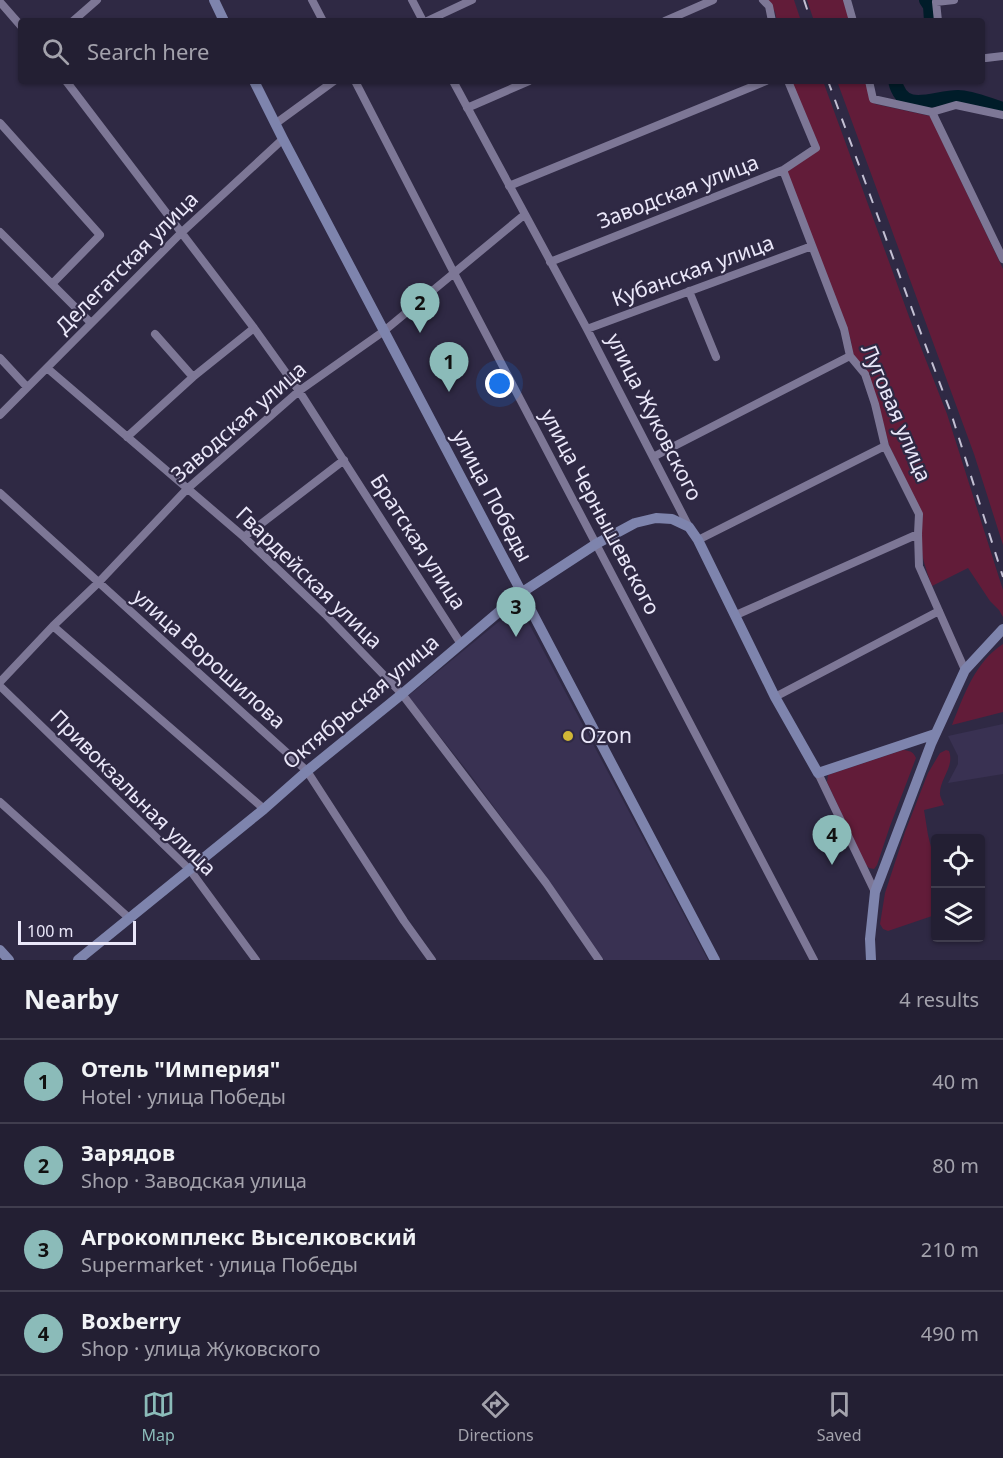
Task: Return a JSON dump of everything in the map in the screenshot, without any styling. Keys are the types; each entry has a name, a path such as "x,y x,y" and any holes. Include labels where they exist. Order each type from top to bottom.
{"street":[{"path":"77,18 97,0"},
{"path":"214,0 223,18"},
{"path":"312,0 321,18"},
{"path":"412,0 423,18"},
{"path":"432,18 472,0"},
{"path":"672,18 713,0"},
{"path":"763,0 769,6 771,18"},
{"path":"847,0 852,18"},
{"path":"938,18 936,2 954,0"},
{"path":"0,2 18,23"},
{"path":"986,58 1003,56"},
{"name":"Братская улица","path":"68,84 254,327 299,390 461,644"},
{"name":"улица Победы","path":"255,84 282,139 715,960"},
{"path":"275,124 330,84"},
{"name":"улица Чернышевского","path":"357,84 814,960"},
{"name":"улица Жуковского","path":"455,84 587,329 689,527 698,540 775,697 818,773 875,892"},
{"path":"467,108 522,84"},
{"path":"509,186 759,84"},
{"name":"Заводская улица","path":"550,262 783,170 816,148 789,84"},
{"path":"870,84 873,99 932,112 956,105 1003,115"},
{"path":"932,112 1003,257"},
{"path":"0,123 100,236 52,284"},
{"name":"Делегатская улица","path":"0,415 181,233 282,139"},
{"name":"Луговая улица","path":"783,170 844,329 850,356 865,374 885,446 919,514 919,566 965,670"},
{"name":"Заводская улица","path":"0,684 53,626 98,583 187,489 299,390 384,331 525,215"},
{"path":"0,232 92,323"},
{"name":"Кубанская улица","path":"587,329 812,246"},
{"path":"689,291 716,357"},
{"path":"127,437 193,377 254,327"},
{"path":"155,334 193,377"},
{"path":"653,457 850,356"},
{"path":"0,358 27,387"},
{"name":"Гвардейская улица","path":"47,368 244,537 325,614 402,694 546,883 599,960"},
{"path":"698,540 885,446"},
{"name":"Братская улица","path":"244,537 344,460"},
{"name":"улица Ворошилова","path":"0,493 307,771 404,921 432,960"},
{"name":"Октябрьская улица","path":"78,960 264,809 521,593 596,544 635,523 656,518 672,519 689,527"},
{"path":"736,615 918,534"},
{"path":"775,697 939,611"},
{"path":"53,626 264,809"},
{"path":"871,960 870,939 875,892 935,734 965,670 1001,632"},
{"name":"Привокзальная улица","path":"0,684 190,870 256,960"},
{"path":"818,773 935,734"},
{"path":"0,802 129,918"},
{"path":"0,951 9,960"}],"shaded area":[{"path":"768,0 794,0 800,18 776,18"},
{"path":"807,0 844,0 849,18 813,18"},
{"path":"792,84 824,84 947,414 1003,590 1003,617 968,568 932,586 921,544 922,514 889,445 878,403 853,355 847,327 787,172 818,150 817,141"},
{"path":"838,84 867,84 871,99 875,104 930,116 1003,269 1003,545 974,454"},
{"path":"519,605 708,960 604,960 469,773 408,696"},
{"path":"1003,644 1003,712 952,725 966,691 978,670 993,651"},
{"path":"1003,724 1003,774 948,783 958,764 958,756 948,736"},
{"path":"903,750 911,752 916,758 877,865 874,869 869,868 865,864 827,782 828,775"},
{"path":"949,751 950,757 949,768 940,789 944,805 924,810 931,847 931,916 888,931 880,924 885,893 928,773 940,753"}],"waterway":[{"path":"926,0 930,6 931,18"},
{"path":"896,84 899,92 912,101 963,97 1003,109"}],"railway":[{"path":"804,0 810,18"},
{"path":"829,84 951,413 1003,577"}],"place":[{"name":"Зарядов","path":"420,333"},
{"name":"Отель \"Империя\"","path":"449,392"},
{"name":"Агрокомплекс Выселковский","path":"516,637"},
{"name":"Ozon","path":"568,736"},
{"name":"Boxberry","path":"832,865"}]}
